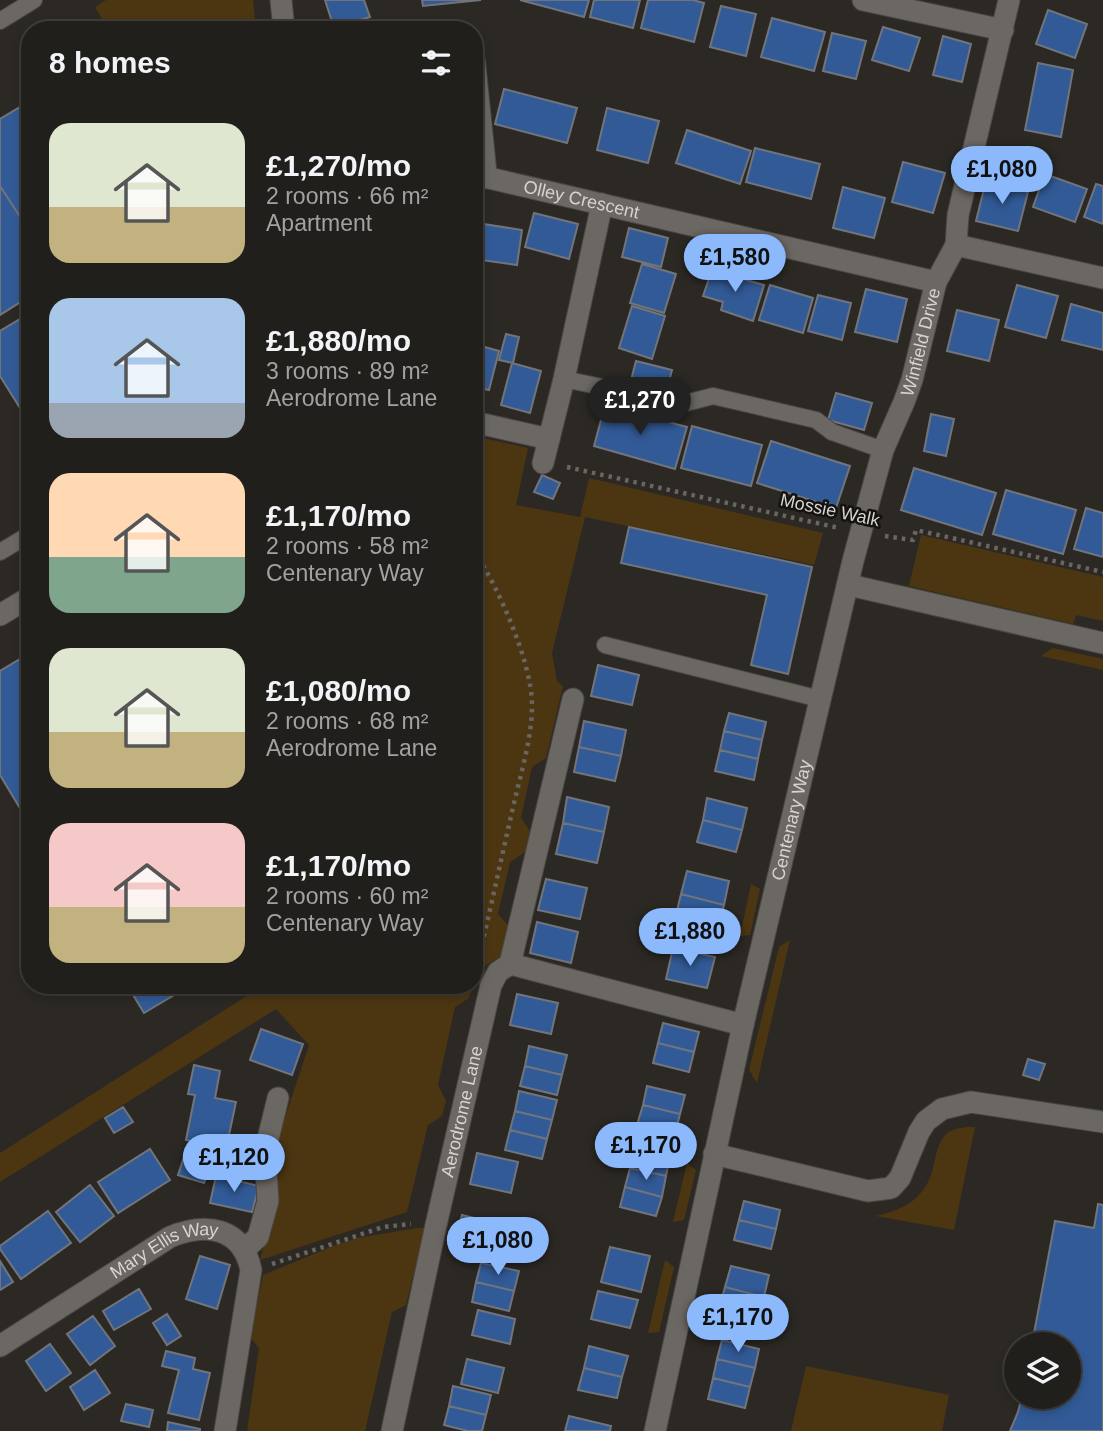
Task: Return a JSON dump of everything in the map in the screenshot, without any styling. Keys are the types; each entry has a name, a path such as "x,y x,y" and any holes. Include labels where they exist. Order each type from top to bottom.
{"street":[{"path":"281,0 283,21"},
{"path":"863,0 1003,30"},
{"path":"1009,0 958,215 956,245 1103,278"},
{"name":"Olley Crescent","path":"483,177 936,282"},
{"path":"543,463 602,204"},
{"name":"Winfield Drive","path":"849,585 883,450 912,380 936,282 956,245"},
{"path":"483,424 549,439"},
{"path":"849,585 1103,643"},
{"name":"Centenary Way","path":"655,1431 743,1025 849,585"},
{"path":"0,615 21,602"},
{"name":"Aerodrome Lane","path":"392,1431 491,985 504,968 573,699"},
{"path":"504,968 743,1025"},
{"path":"225,1431 248,1260 268,1201 267,1143 278,1098"},
{"path":"714,1154 868,1191 891,1188 900,1178 926,1121 942,1110 971,1102 1103,1122"},
{"name":"Mary Ellis Way","path":"0,1346 180,1233 206,1228 226,1233 248,1260"}],"lane":[{"path":"0,21 34,0"},
{"path":"564,379 682,404 712,396 816,420 832,432 883,450"},
{"path":"0,552 21,539"},
{"path":"605,645 820,699"}],"path":[{"name":"Mossie Walk","path":"543,463 861,533 913,540 916,530 1103,572"},
{"path":"483,564 516,637 526,667 532,704 528,743 483,941"},
{"path":"483,958 486,963 504,968"},
{"path":"248,1260 289,1259 383,1227 416,1223 436,1225"}],"shaded area":[{"path":"106,0 253,0 255,21 104,21 95,7"},
{"path":"483,438 528,448 516,505 580,517 589,478 823,533 814,565 585,517 552,653 557,681 563,686 546,758 532,767 521,818 530,831 525,852 510,862 498,914 508,925 501,957 483,968"},
{"path":"921,535 1103,577 1103,621 1076,615 1073,624 909,586"},
{"path":"1053,648 1103,659 1103,670 1041,656"},
{"path":"751,884 760,889 750,935 740,936"},
{"path":"790,940 757,1083 749,1070 779,947"},
{"path":"250,994 470,994 469,998 455,1007 438,1085 446,1101 442,1116 428,1125 407,1212 260,1260 276,1199 274,1151 309,1045 276,1009 0,1182 0,1153"},
{"path":"975,1127 954,1230 876,1216 912,1202 930,1178 943,1138 951,1131"},
{"path":"687,1163 696,1170 684,1220 673,1222"},
{"path":"425,1228 406,1305 392,1312 365,1431 247,1431 259,1348 250,1337 263,1275 358,1238"},
{"path":"665,1260 674,1267 659,1332 648,1333"},
{"path":"806,1366 949,1395 942,1431 791,1431"}],"building":[{"path":"325,0 364,0 370,17 357,21 332,21"},
{"path":"422,0 481,0 423,6"},
{"path":"520,0 589,0 584,17"},
{"path":"594,0 640,0 633,28 590,17"},
{"path":"648,0 693,0 704,3 694,42 641,28"},
{"path":"721,6 756,14 746,56 710,47"},
{"path":"1048,10 1087,24 1075,58 1036,44"},
{"path":"772,18 825,32 814,71 761,57"},
{"path":"883,27 920,38 909,71 872,60"},
{"path":"832,33 866,41 856,79 823,71"},
{"path":"943,36 971,44 962,82 933,75"},
{"path":"1038,63 1073,70 1061,137 1025,130"},
{"path":"504,89 577,108 567,143 495,124"},
{"path":"21,106 21,218 0,186 0,119"},
{"path":"607,108 659,121 648,163 597,150"},
{"path":"687,130 751,151 740,184 676,163"},
{"path":"755,148 820,164 811,199 746,182"},
{"path":"903,162 945,173 933,213 892,202"},
{"path":"1045,174 1087,189 1075,222 1033,207"},
{"path":"986,181 1028,192 1018,231 976,221"},
{"path":"1096,184 1103,186 1103,224 1084,217"},
{"path":"0,186 21,218 21,302 0,315"},
{"path":"843,187 885,198 874,238 833,228"},
{"path":"534,213 578,224 569,259 525,247"},
{"path":"483,224 522,230 517,265 483,260"},
{"path":"629,228 668,238 661,267 622,257"},
{"path":"642,264 676,274 664,313 630,303"},
{"path":"712,270 764,285 753,321 721,310 723,302 703,296"},
{"path":"770,285 813,298 803,333 759,320"},
{"path":"1017,285 1058,296 1046,338 1005,327"},
{"path":"866,289 907,299 897,342 855,332"},
{"path":"818,295 851,303 842,340 808,331"},
{"path":"1071,304 1103,313 1103,350 1062,340"},
{"path":"632,306 665,316 652,359 619,348"},
{"path":"957,310 999,320 989,361 947,351"},
{"path":"21,318 21,410 0,376 0,331"},
{"path":"506,334 519,337 513,363 499,360"},
{"path":"483,347 499,351 489,390 483,389"},
{"path":"636,361 672,370 666,393 630,384"},
{"path":"512,363 541,371 530,413 501,405"},
{"path":"836,393 872,403 864,430 828,420"},
{"path":"605,405 687,427 675,469 594,446"},
{"path":"931,414 954,419 946,456 924,451"},
{"path":"692,426 762,445 751,486 681,468"},
{"path":"771,441 850,466 836,508 757,483"},
{"path":"914,468 996,493 982,535 901,510"},
{"path":"542,475 560,483 553,499 534,492"},
{"path":"1006,490 1076,510 1063,554 993,534"},
{"path":"1086,508 1103,513 1103,557 1074,549"},
{"path":"629,527 812,567 788,674 751,665 767,595 621,563"},
{"path":"21,658 21,810 0,775 0,671"},
{"path":"598,665 639,675 632,705 591,696"},
{"path":"729,713 766,722 762,740 724,731"},
{"path":"584,721 626,730 621,756 579,747"},
{"path":"724,731 762,740 758,759 720,750"},
{"path":"579,747 621,756 615,781 574,772"},
{"path":"720,750 758,759 754,780 715,771"},
{"path":"567,797 609,807 604,832 563,823"},
{"path":"707,798 747,808 742,830 703,820"},
{"path":"703,820 742,830 736,852 697,842"},
{"path":"563,823 604,832 597,863 556,854"},
{"path":"687,871 729,881 724,905 681,894"},
{"path":"546,879 587,888 580,919 538,910"},
{"path":"681,894 724,905 718,930 675,919"},
{"path":"537,922 578,932 571,963 530,953"},
{"path":"673,948 715,957 707,988 666,979"},
{"path":"132,994 176,994 144,1013"},
{"path":"517,994 558,1003 551,1034 510,1025"},
{"path":"663,1023 699,1032 694,1052 658,1043"},
{"path":"261,1029 303,1044 292,1075 250,1060"},
{"path":"658,1043 694,1052 689,1072 653,1063"},
{"path":"529,1046 567,1055 562,1075 525,1066"},
{"path":"1028,1059 1045,1064 1039,1080 1023,1075"},
{"path":"194,1065 220,1071 215,1098 236,1102 226,1149 186,1140 195,1095 188,1094"},
{"path":"525,1066 562,1075 557,1095 520,1086"},
{"path":"647,1086 685,1095 680,1114 643,1105"},
{"path":"519,1091 557,1100 552,1120 515,1111"},
{"path":"643,1105 680,1114 675,1134 637,1125"},
{"path":"123,1107 133,1122 114,1133 105,1118"},
{"path":"515,1111 552,1120 547,1139 510,1130"},
{"path":"510,1130 547,1139 542,1159 505,1150"},
{"path":"188,1145 214,1154 204,1183 178,1175"},
{"path":"635,1147 670,1156 666,1176 630,1168"},
{"path":"150,1149 170,1180 118,1213 98,1182"},
{"path":"477,1153 518,1162 511,1193 470,1184"},
{"path":"630,1168 666,1176 662,1197 625,1187"},
{"path":"216,1176 259,1186 252,1212 210,1203"},
{"path":"90,1185 114,1216 80,1242 56,1212"},
{"path":"625,1187 662,1197 656,1216 620,1207"},
{"path":"744,1201 780,1210 776,1229 739,1220"},
{"path":"1098,1204 1103,1205 1103,1431 1010,1431 1019,1409 1081,1409 1081,1332 1034,1332 1055,1221 1094,1228"},
{"path":"48,1211 71,1243 21,1279 0,1246"},
{"path":"462,1215 503,1225 496,1256 454,1246"},
{"path":"739,1220 776,1229 771,1249 734,1240"},
{"path":"610,1247 650,1256 641,1292 601,1282"},
{"path":"200,1256 230,1265 217,1309 186,1299"},
{"path":"0,1261 13,1282 0,1290"},
{"path":"481,1263 519,1271 514,1291 476,1282"},
{"path":"731,1266 769,1275 764,1297 725,1287"},
{"path":"476,1282 514,1291 509,1311 472,1302"},
{"path":"725,1287 764,1297 759,1319 719,1309"},
{"path":"139,1289 151,1309 114,1330 103,1311"},
{"path":"598,1291 638,1300 630,1328 591,1319"},
{"path":"478,1310 515,1319 510,1344 472,1335"},
{"path":"167,1314 181,1336 167,1345 153,1323"},
{"path":"93,1316 115,1346 90,1365 67,1334"},
{"path":"722,1340 759,1349 755,1368 717,1359"},
{"path":"50,1344 71,1373 46,1391 26,1361"},
{"path":"589,1346 628,1356 622,1377 584,1368"},
{"path":"166,1351 195,1358 193,1369 210,1373 199,1420 168,1413 179,1370 162,1366"},
{"path":"467,1359 504,1368 498,1393 461,1384"},
{"path":"717,1359 755,1368 750,1387 713,1378"},
{"path":"584,1368 622,1377 617,1398 578,1390"},
{"path":"95,1370 110,1393 84,1410 70,1387"},
{"path":"713,1378 750,1387 745,1408 708,1399"},
{"path":"453,1386 491,1395 486,1415 449,1406"},
{"path":"126,1404 153,1410 149,1427 121,1421"},
{"path":"449,1406 486,1415 482,1431 468,1431 444,1425"},
{"path":"569,1416 611,1426 610,1431 565,1431"},
{"path":"168,1422 200,1429 200,1431 167,1431"}]}
